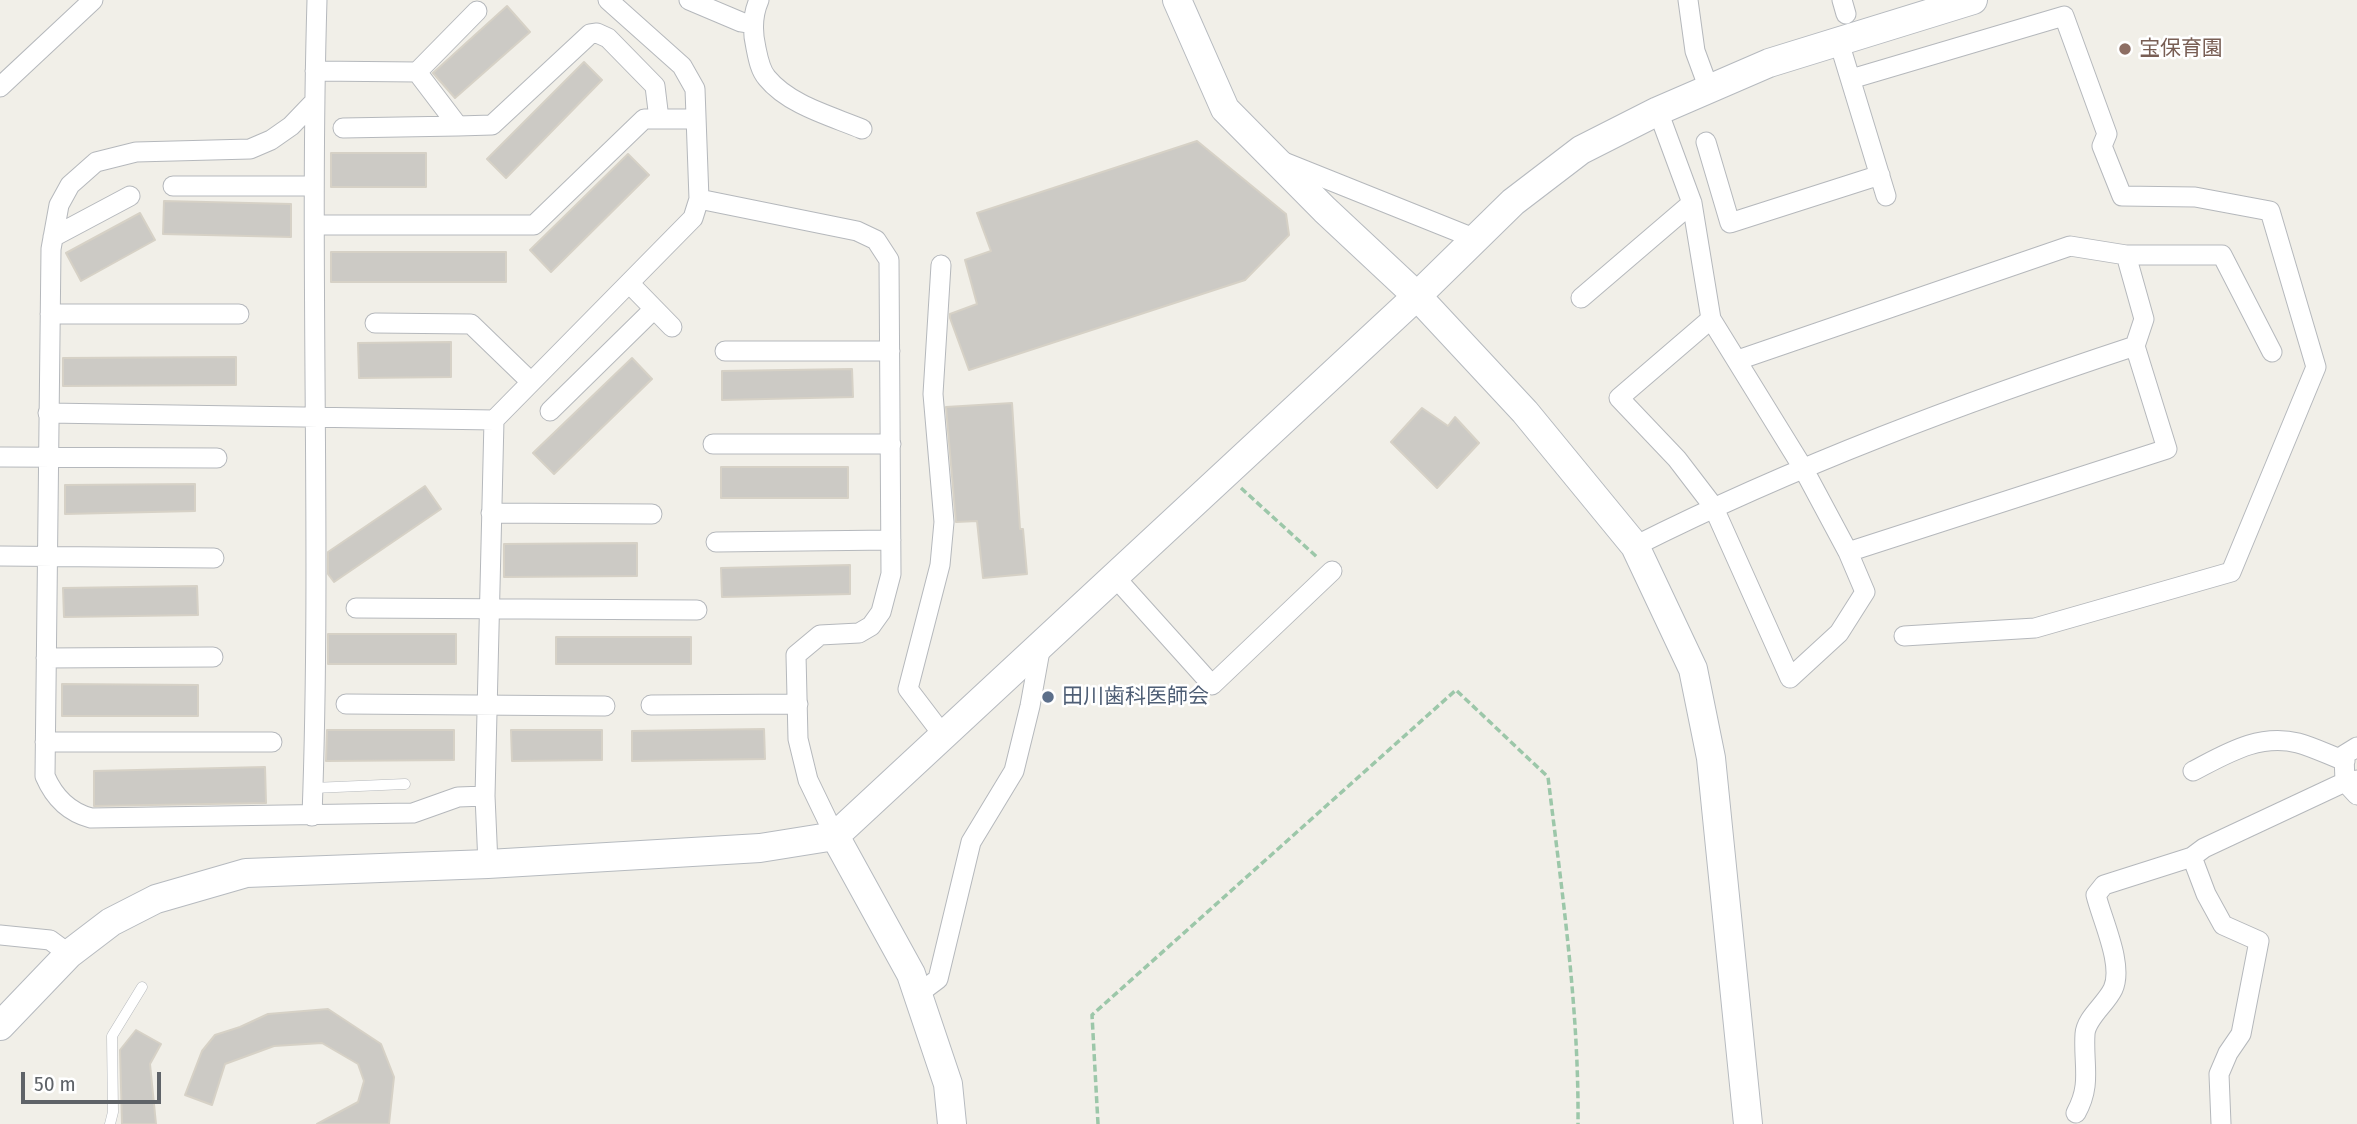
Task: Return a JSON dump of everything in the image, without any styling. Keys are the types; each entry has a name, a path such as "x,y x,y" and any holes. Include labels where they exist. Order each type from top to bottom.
{"street":[{"path":"0,87 93,0"},
{"path":"312,816 316,418 314,102 317,0"},
{"path":"488,864 485,796 494,420 693,218 699,199 695,89 682,66 608,0"},
{"path":"689,0 741,22 753,24"},
{"path":"759,0 753,24 758,59 765,76 779,90 794,99 862,129"},
{"path":"1177,0 1225,109 1417,296 1529,415 1635,546 1693,670 1712,758 1748,1124"},
{"path":"1688,0 1695,51 1709,89"},
{"path":"0,1026 69,954 111,922 156,899 246,873 488,864 760,848 835,836 1417,296 1514,202 1581,150 1658,111 1769,63 1973,0"},
{"path":"315,71 417,72 477,11"},
{"path":"1851,79 2064,16 2107,134 2102,146 2122,196 2195,197 2270,211 2316,367 2231,572 2035,628 1904,636"},
{"path":"343,128 492,125 590,34 597,33 608,38 656,86 659,119"},
{"path":"1839,41 1886,196"},
{"path":"417,72 458,126"},
{"path":"314,102 291,126 271,140 250,149 136,152 96,162 70,185 59,205 53,237 50,314 45,776 52,794 76,814 91,818 412,813 458,797 485,796"},
{"path":"1658,111 1692,203 1711,319 1803,468 1848,552 1865,593 1839,633 1790,678 1713,506 1677,458 1619,398 1711,319"},
{"path":"315,225 534,225 644,119 696,120"},
{"path":"1706,142 1730,223 1880,175"},
{"path":"1273,158 1476,239"},
{"path":"173,186 314,186"},
{"path":"53,237 130,196"},
{"path":"699,199 857,232 876,240 889,260 891,574 881,612 870,626 859,633 820,635 796,655 798,739 808,780 835,836 911,974 948,1084 952,1124"},
{"path":"1581,298 1692,203"},
{"path":"1738,360 2070,246 2126,255 2222,255 2272,352"},
{"path":"1848,552 2167,449 2135,346 2144,319 2126,255"},
{"path":"941,265 933,394 944,522 940,565 908,689 943,735"},
{"path":"629,283 672,327"},
{"path":"550,411 654,309"},
{"path":"50,314 239,314"},
{"path":"375,323 471,324 531,382"},
{"path":"1635,546 1713,506 1803,468 2013,386 2135,346"},
{"path":"724,351 890,351"},
{"path":"48,413 494,420"},
{"path":"713,444 891,444"},
{"path":"0,457 217,458"},
{"path":"491,513 652,514"},
{"path":"716,542 891,540"},
{"path":"0,556 214,558"},
{"path":"1114,576 1212,685 1332,571"},
{"path":"356,608 697,610"},
{"path":"918,994 938,979 971,842 1014,771 1030,706 1041,644"},
{"path":"46,658 213,656"},
{"path":"346,704 605,706"},
{"path":"651,705 797,704"},
{"path":"2076,1113 2084,1099 2087,1085 2085,1031 2113,989 2117,976 2108,932 2096,895 2104,885 2192,857 2204,848 2353,786 2351,754 2297,743 2273,741 2245,744 2193,771"},
{"path":"45,742 271,742"},
{"path":"2192,857 2206,894 2224,925 2259,941 2241,1034 2228,1053 2219,1074 2221,1124"},
{"path":"0,935 50,940 69,954"}],"lane":[{"path":"313,788 405,784"},
{"path":"110,1124 113,1112 112,1036 142,988"}],"path":[{"path":"1225,473 1332,571"},
{"path":"1098,1124 1092,1015 1455,690 1548,777 1579,1062 1578,1124"}],"building":[{"path":"507,6 530,32 455,98 433,73"},
{"path":"584,62 602,80 506,178 487,159"},
{"path":"1197,141 1286,214 1289,235 1245,280 969,370 950,314 977,304 965,260 991,251 977,213"},
{"path":"331,153 426,153 426,187 331,187"},
{"path":"628,154 649,175 551,272 530,250"},
{"path":"164,201 291,204 291,237 163,234"},
{"path":"140,213 155,240 81,281 66,253"},
{"path":"331,252 506,252 506,282 331,282"},
{"path":"451,342 451,377 359,378 358,343"},
{"path":"236,357 236,385 63,386 63,358"},
{"path":"632,358 652,379 554,474 533,453"},
{"path":"852,369 853,397 722,400 722,371"},
{"path":"1012,403 1020,529 1023,529 1027,574 983,578 977,521 956,522 946,407"},
{"path":"1422,408 1448,426 1455,417 1479,443 1437,488 1391,442"},
{"path":"721,467 848,467 848,498 721,498"},
{"path":"195,484 195,511 65,514 65,485"},
{"path":"425,486 441,509 334,582 328,574 328,552"},
{"path":"637,543 637,576 504,577 504,544"},
{"path":"850,565 850,594 722,597 721,568"},
{"path":"197,586 198,615 64,617 63,588"},
{"path":"328,634 456,634 456,664 328,664"},
{"path":"556,637 691,637 691,664 556,664"},
{"path":"62,684 198,685 198,716 62,716"},
{"path":"764,729 765,759 632,761 632,731"},
{"path":"327,730 454,730 454,760 326,761"},
{"path":"511,730 602,730 602,760 512,761"},
{"path":"265,767 266,803 94,806 94,771"},
{"path":"328,1009 381,1044 394,1077 389,1124 317,1124 358,1102 364,1081 358,1064 322,1043 274,1046 225,1064 212,1105 185,1095 202,1051 215,1035 268,1014"},
{"path":"136,1030 161,1044 150,1064 156,1124 122,1124 120,1050"}],"place":[{"name":"宝保育園","path":"2125,49"},
{"name":"田川歯科医師会","path":"1048,697"}]}
